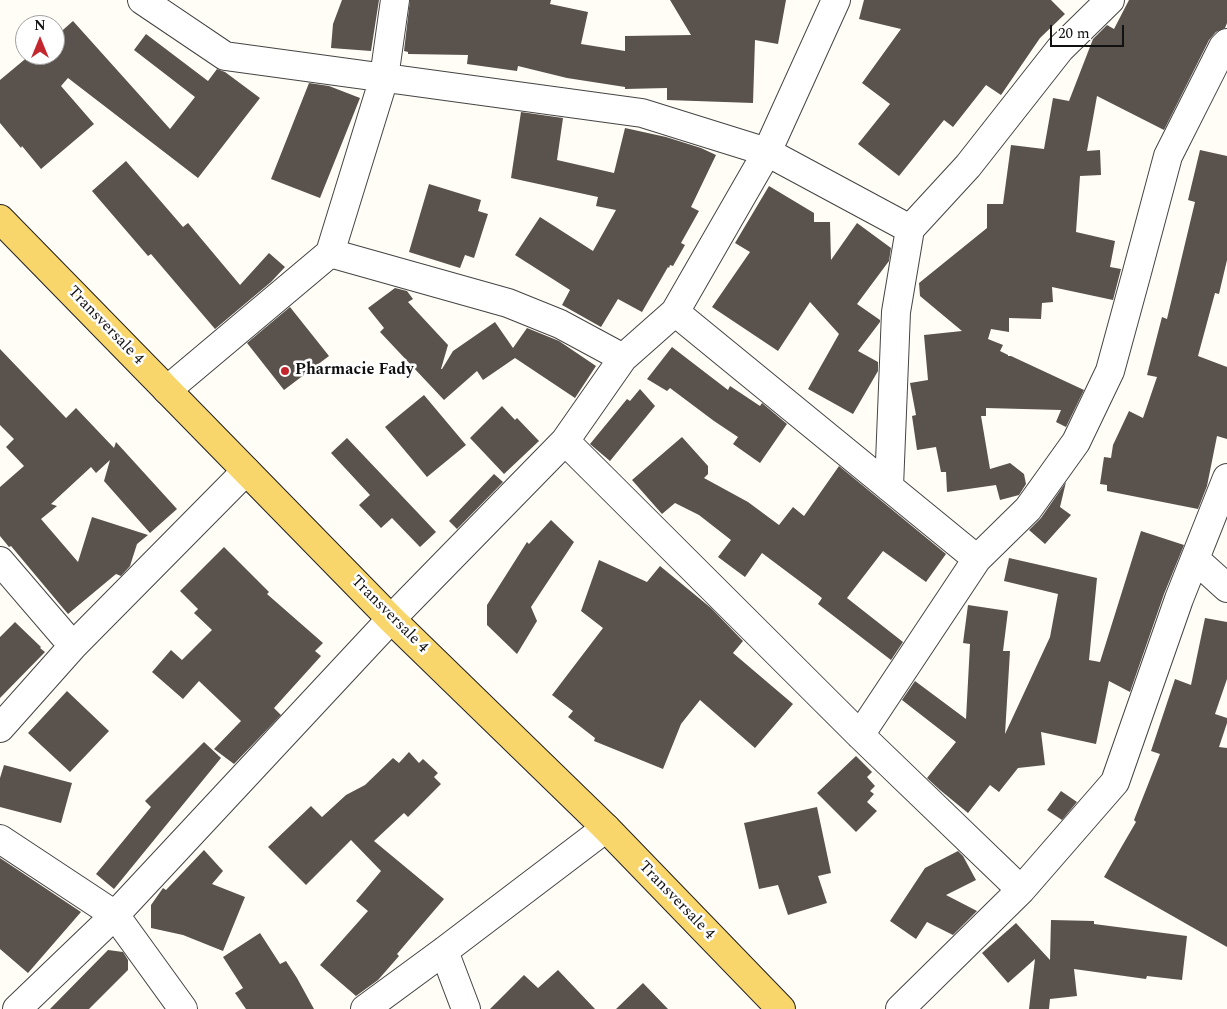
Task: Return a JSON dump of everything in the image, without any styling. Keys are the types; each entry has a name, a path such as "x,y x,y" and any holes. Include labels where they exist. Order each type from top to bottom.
{"main road":[{"name":"Transversale 4","path":"0,219 391,619 606,828 780,1009"}],"street":[{"path":"142,0 226,56 642,113 767,152 910,229"},
{"path":"167,390 330,253 384,78 395,0"},
{"path":"17,1009 115,914 391,619 565,441 623,358 675,312 767,152 836,0"},
{"path":"889,487 896,312 910,229 968,166 1060,49 1110,0"},
{"path":"860,734 977,560 1028,510 1076,442 1110,370 1168,156 1223,47 1227,43"},
{"path":"330,253 508,303 560,324 623,358"},
{"path":"675,312 977,560"},
{"path":"565,441 860,734 1021,890"},
{"path":"0,728 73,646 246,471"},
{"path":"900,1009 1021,890 1115,782 1179,599 1227,478"},
{"path":"1195,560 1227,588"},
{"path":"0,561 73,646"},
{"path":"365,1009 444,952 606,828"},
{"path":"0,839 115,914 183,1009"},
{"path":"444,952 466,1009"}],"building":[{"path":"342,0 379,0 371,51 331,48 333,24"},
{"path":"410,0 551,0 550,4 588,12 581,44 625,51 625,36 691,35 670,0 786,0 778,44 755,40 753,103 667,100 667,88 625,89 625,87 567,78 518,66 517,71 467,64 468,55 408,54 408,52 404,51"},
{"path":"864,0 1051,0 1065,14 1040,38 1001,95 986,85 953,127 944,120 899,176 858,144 890,104 862,83 901,29 859,19"},
{"path":"1129,0 1227,0 1227,23 1225,28 1216,32 1209,40 1164,130 1097,96 1087,151 1100,150 1101,175 1080,176 1076,232 1115,241 1110,267 1121,269 1113,300 1052,287 1053,302 1042,303 1041,319 1009,318 1009,332 991,329 988,339 1003,345 1000,351 1008,356 1084,390 1066,427 1056,422 1061,410 986,408 986,416 981,416 990,469 1010,463 1024,474 1026,484 1019,495 1000,500 996,485 947,492 946,472 941,472 936,447 917,450 912,416 916,415 910,383 928,380 924,335 962,331 920,296 919,283 987,228 987,204 1003,204 1011,145 1044,149 1053,98 1069,101 1093,39 1107,25 1114,29"},
{"path":"73,21 170,129 195,97 134,50 146,34 208,81 217,69 225,72 260,98 198,178 68,78 61,86 94,124 41,169 0,123 0,80 18,65 65,65 65,28"},
{"path":"309,83 329,86 360,98 320,198 271,179"},
{"path":"521,112 563,118 557,160 614,173 625,128 666,137 701,148 716,155 691,207 699,211 681,243 685,245 673,266 670,265 668,267 642,312 618,299 601,327 562,305 570,290 515,255 540,217 593,251 616,210 596,206 598,197 511,178"},
{"path":"1200,150 1227,156 1227,260 1219,294 1215,293 1198,356 1227,367 1227,439 1217,436 1207,486 1198,509 1107,491 1107,485 1100,484 1104,457 1111,458 1113,445 1129,411 1143,418 1157,377 1147,375 1162,317 1167,319 1195,202 1188,200"},
{"path":"126,161 183,227 188,223 240,285 269,253 285,267 271,282 215,329 151,254 148,256 92,191"},
{"path":"429,184 481,200 478,211 488,214 474,258 465,255 460,268 409,252"},
{"path":"769,186 814,213 814,222 830,222 831,260 857,223 891,248 889,261 857,304 880,320 880,322 858,351 878,362 878,371 853,414 808,389 839,334 810,302 778,351 712,307 750,252 735,243"},
{"path":"395,288 407,291 413,299 408,302 448,345 441,369 453,351 495,322 513,348 527,328 559,341 596,366 575,398 515,358 483,380 477,371 444,400 380,332 384,328 368,308"},
{"path":"290,307 329,356 284,390 247,343"},
{"path":"672,347 728,390 730,386 760,406 762,403 787,424 760,463 733,444 738,437 670,388 667,391 647,379"},
{"path":"0,349 66,418 76,408 114,448 116,442 177,509 150,533 104,481 110,460 96,473 91,467 51,504 57,506 41,519 78,562 92,517 148,535 137,544 130,566 121,576 116,574 68,614 11,546 9,547 0,536 0,487 24,466 6,447 14,439 0,425"},
{"path":"640,389 655,406 610,461 590,444 627,399 630,401"},
{"path":"424,395 466,445 427,477 385,427"},
{"path":"502,406 515,420 517,418 539,441 504,474 470,438"},
{"path":"682,437 708,466 708,474 704,478 748,502 779,525 793,507 804,516 839,466 946,554 926,582 883,551 847,598 903,642 891,660 818,604 822,598 762,553 745,577 718,557 731,540 699,515 675,503 662,514 632,480"},
{"path":"347,438 436,532 420,547 392,518 381,528 359,505 370,495 331,453"},
{"path":"494,474 503,482 457,529 449,521"},
{"path":"1066,482 1060,507 1071,515 1045,544 1029,530 1041,518"},
{"path":"551,520 574,542 531,607 537,621 517,654 487,625 487,605 527,542 529,544"},
{"path":"1141,531 1184,545 1164,594 1130,692 1109,681 1096,744 1041,732 1045,765 1018,768 999,792 990,785 968,813 927,778 956,742 902,700 915,681 966,719 970,644 963,643 968,605 1008,611 1003,651 1010,651 1005,734 1050,637 1058,594 1004,581 1009,558 1097,578 1089,660 1100,662"},
{"path":"224,547 269,592 267,594 323,643 315,651 321,656 274,708 281,715 234,764 214,749 241,721 199,681 183,699 152,672 171,650 182,660 212,630 194,613 198,609 180,591"},
{"path":"599,560 647,582 660,566 711,608 743,641 733,653 793,704 755,748 700,700 681,724 663,769 594,741 595,738 568,717 573,711 552,695 603,628 581,611"},
{"path":"1205,618 1227,622 1227,679 1215,714 1227,718 1219,747 1227,748 1227,947 1104,877 1136,822 1134,820 1160,754 1151,751 1175,679 1191,685"},
{"path":"15,622 45,652 0,698 0,637"},
{"path":"67,691 109,731 70,772 28,733"},
{"path":"204,742 221,758 114,889 96,874 151,807 145,801"},
{"path":"409,752 419,763 423,759 438,773 434,777 441,784 408,817 404,813 374,841 444,899 397,954 399,956 378,980 356,996 320,965 368,911 356,901 381,871 351,840 306,885 268,847 311,806 322,817 346,795 365,785 393,758 399,763"},
{"path":"856,756 872,772 867,777 875,786 870,791 874,794 867,802 877,811 856,832 817,793"},
{"path":"4,765 72,783 61,823 0,807 0,778"},
{"path":"1061,791 1077,802 1062,820 1047,810"},
{"path":"817,807 831,873 818,876 827,903 788,915 778,885 759,889 744,823"},
{"path":"204,850 223,871 212,884 245,897 223,951 183,935 151,928 151,905 163,888 166,890"},
{"path":"958,851 963,856 976,880 946,895 977,911 953,935 927,922 916,939 890,921 925,868"},
{"path":"0,858 81,912 28,973 0,949"},
{"path":"1051,920 1094,921 1094,924 1187,936 1182,980 1147,976 1146,979 1074,969 1077,996 1050,999 1049,1009 1029,1009 1035,959 1008,983 982,953 1016,923 1050,960"},
{"path":"260,933 280,964 286,961 314,1009 246,1009 235,993 243,988 223,957"},
{"path":"108,950 123,952 128,960 128,970 89,1009 50,1009"},
{"path":"558,970 595,1009 490,1009 524,975 538,988"},
{"path":"643,983 668,1009 616,1009"}],"place":[{"name":"Pharmacie Fady","path":"285,371"}]}
